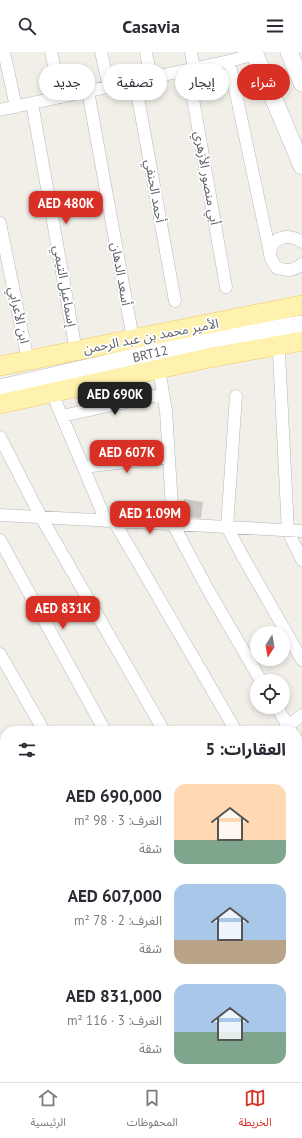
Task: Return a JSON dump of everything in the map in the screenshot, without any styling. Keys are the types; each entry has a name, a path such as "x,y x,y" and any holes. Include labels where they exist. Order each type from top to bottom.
{"main road":[{"path":"289,52 302,83"},
{"path":"254,53 302,166"},
{"name":"الأمير محمد بن عبد الرحمن","path":"0,366 301,304"},
{"name":"BRT12","path":"0,388 212,339 302,324"},
{"path":"0,404 158,369 302,341"}],"street":[{"path":"4,52 16,106"},
{"path":"51,52 54,64"},
{"path":"101,52 104,64"},
{"path":"146,52 148,64"},
{"name":"أبي منصور الأزهري","path":"191,52 191,64"},
{"path":"215,64 254,53"},
{"path":"229,61 272,260 277,268 287,270 296,269 302,264"},
{"path":"0,110 46,100"},
{"name":"أسعد الدهان","path":"90,100 133,339"},
{"name":"أحمد الحنفي","path":"138,100 175,301"},
{"name":"أبي منصور الأزهري","path":"196,100 226,287"},
{"name":"إسماعيل التيمي","path":"32,103 76,351"},
{"path":"263,219 276,233 285,237"},
{"name":"ابن الأعرابي","path":"0,223 28,360"},
{"path":"270,253 274,242 278,238 300,238"},
{"path":"204,360 302,351"},
{"path":"278,353 288,531 302,560"},
{"path":"158,369 166,411 172,524 257,674"},
{"path":"52,393 83,467 110,521 233,726"},
{"path":"62,416 163,394"},
{"path":"236,396 227,527 302,660"},
{"path":"0,437 41,517 161,726"},
{"path":"83,467 168,457"},
{"path":"0,515 302,531"},
{"path":"0,540 102,726"},
{"path":"0,654 41,726"},
{"path":"280,714 286,726"},
{"path":"290,726 302,715"}],"building":[{"path":"184,499 203,502 201,518 181,517"}]}
